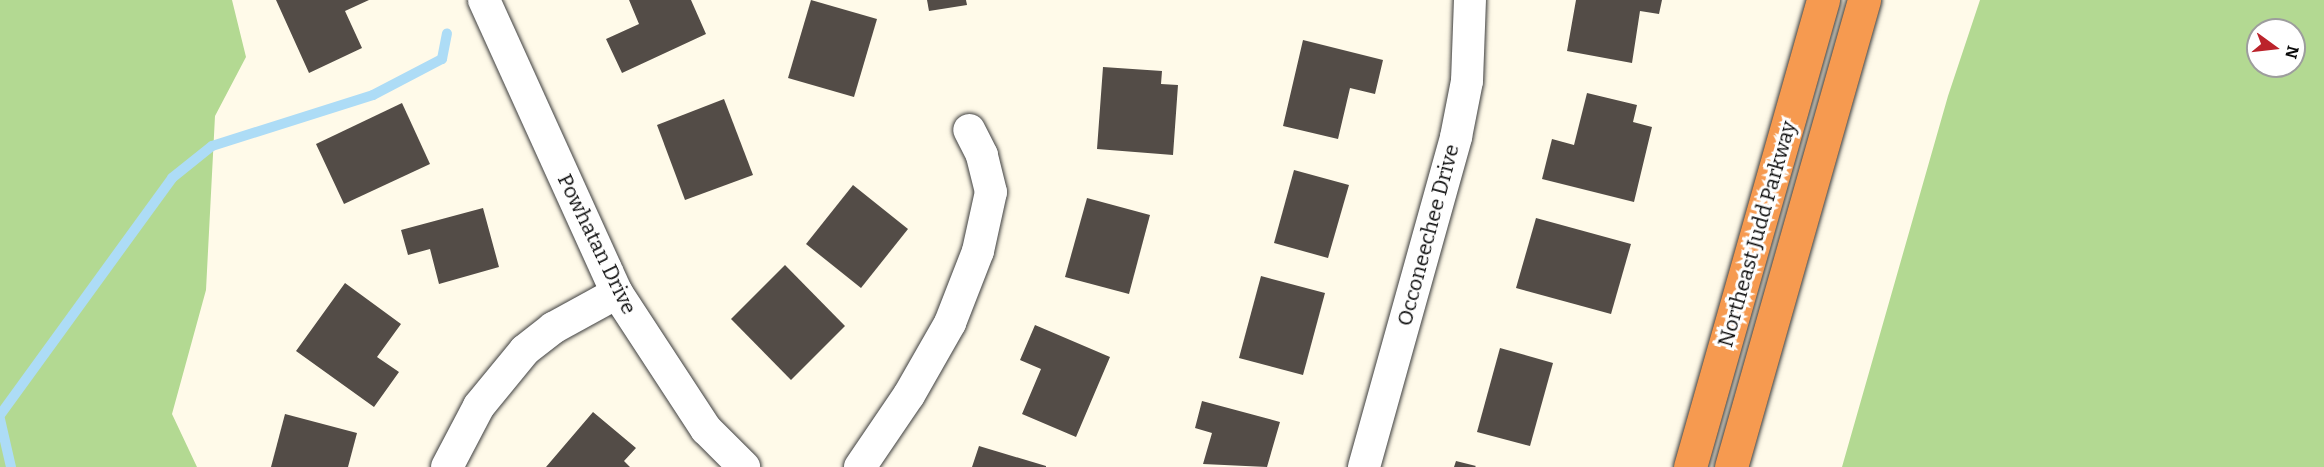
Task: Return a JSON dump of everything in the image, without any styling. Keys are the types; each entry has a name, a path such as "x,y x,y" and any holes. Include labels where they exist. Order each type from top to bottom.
{"highway":[{"name":"Northeast Judd Parkway","path":"1690,467 1823,0"},
{"name":"Northeast Judd Parkway","path":"1731,467 1864,0"}],"street":[{"name":"Powhatan Drive","path":"484,0 616,293 706,429 744,467"},
{"name":"Occoneechee Drive","path":"1364,467 1456,137 1467,81 1470,0"},
{"path":"860,467 909,395 950,323 978,251 991,192 982,155 969,130"},
{"path":"447,467 479,406 525,350 553,328 616,293"}],"green space":[{"path":"0,0 232,0 246,57 215,116 206,290 172,414 197,467 0,467"},
{"path":"1980,0 2324,0 2324,467 1842,467 1948,96"}],"building":[{"path":"276,0 369,0 345,11 362,48 309,73"},
{"path":"629,0 691,0 706,34 622,73 606,39 639,24"},
{"path":"811,0 877,19 854,97 788,78"},
{"path":"927,0 966,0 967,5 929,11"},
{"path":"1576,0 1662,0 1659,14 1640,11 1632,63 1567,51"},
{"path":"1303,40 1383,60 1375,94 1350,88 1338,139 1283,126"},
{"path":"1103,67 1162,71 1161,84 1178,85 1173,155 1097,149"},
{"path":"1587,93 1637,105 1633,122 1652,127 1634,202 1542,179 1552,139 1574,145"},
{"path":"724,99 753,175 685,200 657,125"},
{"path":"402,103 430,164 344,204 316,144"},
{"path":"1294,170 1349,185 1328,258 1274,243"},
{"path":"853,185 908,229 861,288 806,244"},
{"path":"1087,198 1150,215 1129,294 1065,277"},
{"path":"483,208 499,267 439,284 430,249 408,255 401,230"},
{"path":"1536,218 1631,244 1611,314 1516,288"},
{"path":"785,265 845,326 791,380 731,319"},
{"path":"1261,276 1325,293 1303,375 1239,358"},
{"path":"345,283 401,324 377,357 399,372 374,407 296,351"},
{"path":"1035,325 1110,357 1076,437 1022,414 1041,369 1020,360"},
{"path":"1500,348 1553,363 1530,446 1477,432"},
{"path":"1202,401 1280,422 1267,467 1203,464 1212,433 1195,428"},
{"path":"593,412 636,448 624,461 630,467 546,467"},
{"path":"285,414 357,433 348,467 271,467"},
{"path":"979,446 1046,466 1046,467 972,467"},
{"path":"1456,461 1476,466 1454,467"}],"waterway":[{"path":"0,415 172,178 212,146 373,95 442,59 447,33"},
{"path":"0,419 11,467"}]}
